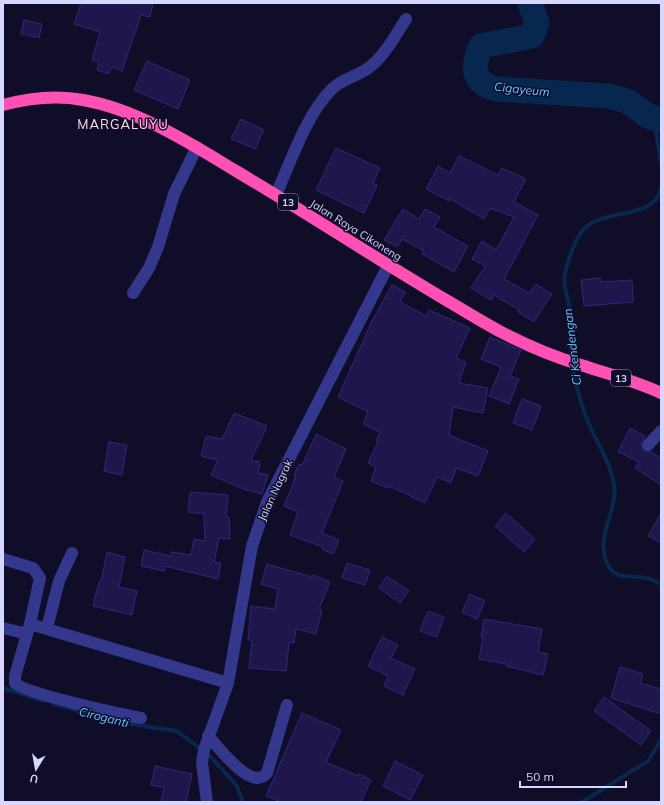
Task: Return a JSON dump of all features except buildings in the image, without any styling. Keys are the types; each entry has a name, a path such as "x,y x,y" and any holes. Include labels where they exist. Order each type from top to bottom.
{"highway":[{"name":"Jalan Raya Cikoneng","path":"3,105 46,98 83,100 120,110 197,147 388,266 502,333 579,365 642,384 661,393"}],"street":[{"path":"276,195 318,106 332,89 345,80 366,70 379,59 406,19"},
{"path":"133,293 149,268 174,194 197,147"},
{"name":"Jalan Nagrak","path":"207,802 202,760 208,736 228,683 252,546 267,502 388,266"},
{"path":"648,445 661,431"},
{"path":"47,628 59,581 72,553"},
{"path":"3,559 33,568 36,570 40,578 15,676 15,682 17,685 67,701 141,718"},
{"path":"40,578 59,581"},
{"path":"3,628 47,628 228,683"},
{"path":"208,736 236,766 248,775 261,778 267,773 287,705"}],"waterway":[{"name":"Cigayeum","path":"530,3 537,23 532,36 481,46 475,67 478,78 482,83 497,89 609,96 627,101 648,116 661,120"},
{"name":"Ci Kendengan","path":"654,118 661,164"},
{"name":"Ci Kendengan","path":"661,188 657,198 641,209 595,221 587,226 574,246 569,258 564,280 570,313 571,353 578,390 589,425 609,466 614,484 613,503 605,532 604,551 606,561 610,568 619,575 647,578 661,584"},
{"name":"Ciroganti","path":"3,688 44,701"},
{"name":"Ciroganti","path":"54,704 117,722 177,731 202,750"},
{"name":"Ci Kendengan","path":"582,802 648,761 661,740"},
{"name":"Ciroganti","path":"209,755 237,786 243,802"}],"district":[{"name":"MARGALUYU","path":"123,124"}]}
